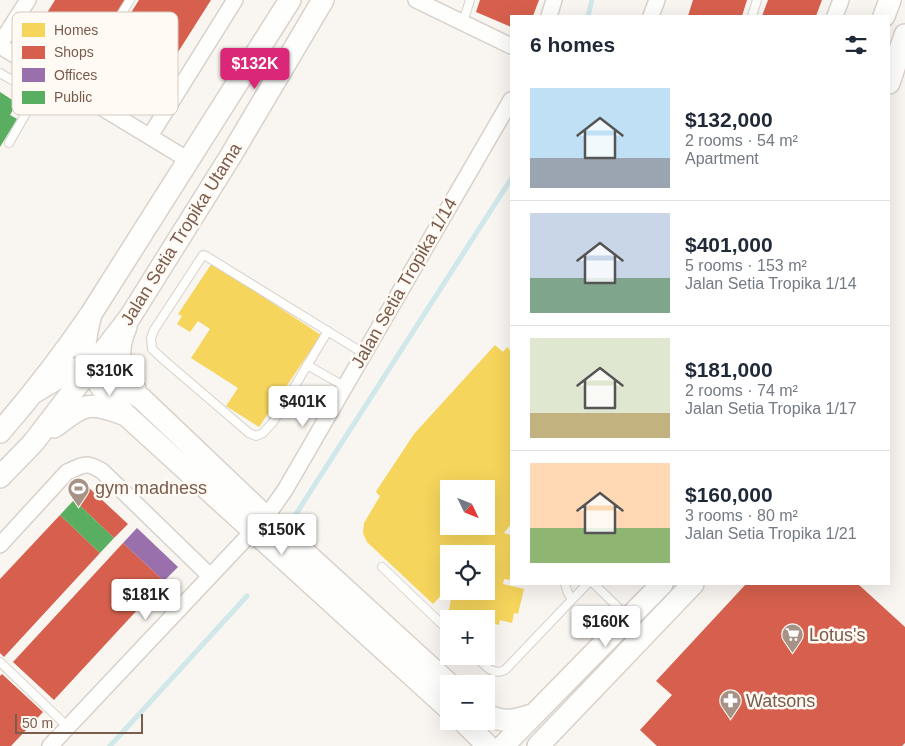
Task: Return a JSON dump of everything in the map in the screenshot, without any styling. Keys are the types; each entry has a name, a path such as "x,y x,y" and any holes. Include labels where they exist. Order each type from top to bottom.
{"street":[{"path":"21,12 28,0"},
{"path":"178,91 235,0"},
{"name":"Jalan Setia Tropika Utama","path":"0,432 65,352 91,314 290,0"},
{"name":"Jalan Setia Tropika Utama","path":"0,477 33,443 130,317 230,157 323,0"},
{"path":"416,0 510,46"},
{"path":"549,15 554,0"},
{"path":"651,15 657,0"},
{"path":"835,15 841,0"},
{"path":"884,15 890,0"},
{"path":"12,26 0,45 12,52"},
{"path":"890,80 905,35"},
{"name":"Jalan Setia Tropika 1/14","path":"50,746 259,524 285,490 510,102"},
{"path":"115,115 190,160"},
{"path":"150,136 163,115"},
{"path":"91,314 85,352 90,368 101,388 126,415 440,676"},
{"path":"130,317 119,345 120,360 125,376 142,399 259,524 440,700"},
{"path":"33,393 72,369 90,368 106,373 142,399"},
{"path":"33,443 74,412 87,406 101,406 126,415"},
{"path":"0,546 67,472 91,464 102,471 209,575"},
{"path":"489,730 508,744 532,715 661,585"},
{"path":"543,743 692,585"},
{"path":"495,721 514,721 532,715"},
{"path":"473,746 475,730"},
{"path":"481,730 488,746"}],"lane":[{"path":"123,12 130,0"},
{"path":"463,22 470,0"},
{"path":"752,15 757,0"},
{"path":"0,73 12,80"},
{"path":"10,143 25,115"},
{"path":"328,331 269,429 256,436 249,433 152,349 151,338 202,255 206,256 328,331 363,353"},
{"path":"307,365 344,386"},
{"path":"382,567 440,622"},
{"path":"565,585 572,600"},
{"path":"485,665 491,671 499,673 505,670 586,585"},
{"path":"595,585 629,618"},
{"path":"0,662 68,727"}],"building: Homes":[{"path":"212,263 321,335 259,427 226,406 238,388 191,358 210,329 198,321 190,332 177,324 182,316 178,314"},
{"path":"495,345 503,352 507,347 510,350 510,525 504,533 510,535 510,580 504,579 503,584 524,589 518,614 514,613 512,623 500,620 499,625 495,624 495,610 449,610 451,600 495,600 495,545 440,545 440,597 433,604 367,542 363,533 364,523 380,496 376,492 414,434"}],"building: Shops":[{"path":"55,0 125,0 117,12 48,12"},
{"path":"139,0 211,0 178,52 178,12 131,12"},
{"path":"480,0 539,0 533,15 510,15 510,27 476,12"},
{"path":"693,0 747,0 742,15 688,15"},
{"path":"768,0 822,0 816,15 762,15"},
{"path":"87,486 128,524 114,538 74,500"},
{"path":"60,515 100,553 4,657 0,653 0,579"},
{"path":"123,543 164,581 54,700 13,662"},
{"name":"Lotus's","path":"745,585 859,585 905,627 905,743 902,746 657,746 640,730 672,695 656,681"},
{"path":"2,674 43,712 11,746 0,746 0,676"}],"building: Offices":[{"path":"137,528 178,567 164,581 123,543"}],"building: Public":[{"path":"0,92 12,100 12,112 10,115 17,119 0,147"},
{"path":"74,500 114,538 100,553 60,515"}],"waterway":[{"path":"588,15 592,0"},
{"path":"287,528 510,181"},
{"path":"110,746 247,596"}],"place":[{"name":"gym madness","path":"79,507"},
{"name":"Lotus's","path":"793,654"},
{"name":"Watsons","path":"730,720"}]}
